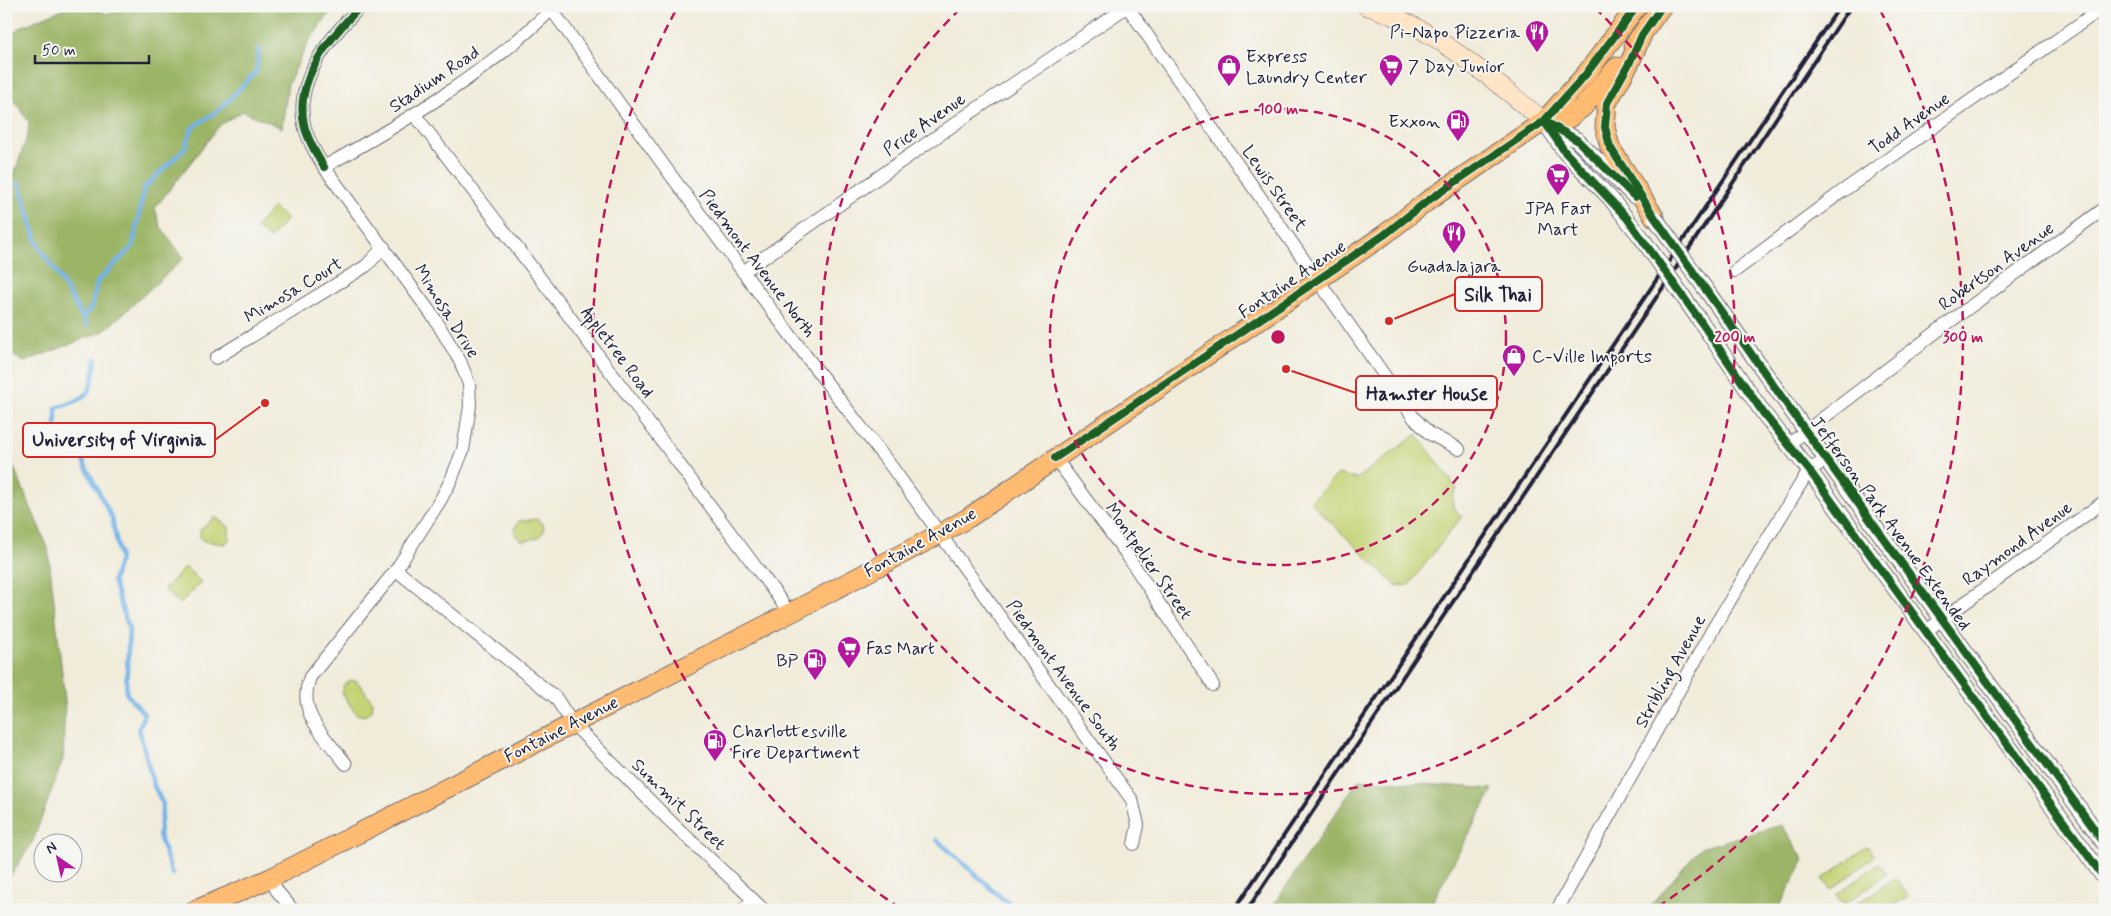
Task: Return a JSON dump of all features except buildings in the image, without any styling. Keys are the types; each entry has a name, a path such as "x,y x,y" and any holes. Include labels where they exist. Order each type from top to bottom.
{"main road":[{"path":"1366,6 1406,21 1427,32 1456,52 1544,121 1569,118 1583,107 1642,35 1662,6"},
{"path":"1544,121 1586,74 1637,6"},
{"path":"1642,35 1630,62 1607,103 1605,127 1610,147 1655,218"},
{"name":"Fontaine Avenue","path":"196,910 271,878 940,534 1384,235 1426,202 1544,121"},
{"name":"Fontaine Avenue","path":"210,910 251,887"}],"street":[{"name":"Mimosa Drive","path":"346,764 306,709 306,688 310,676 396,570 451,480 463,450 470,406 469,384 460,362 435,319 324,166 313,148 304,125 303,108 307,86 327,43 361,6"},
{"name":"Price Avenue","path":"743,272 966,116 1128,6"},
{"name":"Lewis Street","path":"1128,6 1414,418 1430,434 1459,449"},
{"name":"Todd Avenue","path":"1736,271 1840,193 2105,6"},
{"name":"Stadium Road","path":"324,166 415,115 508,49 554,8"},
{"name":"Piedmont Avenue North","path":"554,8 743,272 891,466 940,534"},
{"name":"Appletree Road","path":"415,115 563,308 790,612"},
{"name":"Jefferson Park Avenue Extended","path":"1544,121 1578,140 1655,218 1826,460 2105,844"},
{"name":"Jefferson Park Avenue Extended","path":"1544,121 1565,152 1610,198 1641,237 1764,414 1809,470 2105,879"},
{"name":"Robertson Avenue","path":"1789,444 1805,430 2105,208"},
{"name":"Mimosa Court","path":"216,358 366,266 384,247"},
{"name":"Montpelier Street","path":"1055,458 1125,552 1212,685"},
{"name":"Stribling Avenue","path":"1557,910 1714,627 1809,470 1826,460"},
{"name":"Raymond Avenue","path":"1926,631 2105,501"},
{"name":"Piedmont Avenue South","path":"940,534 1075,718 1132,800 1137,813 1138,825 1134,844"},
{"path":"396,570 556,698 572,723"},
{"name":"Summit Street","path":"572,723 669,820 764,910"},
{"path":"271,878 277,891 293,910"},
{"path":"742,910 754,901"}],"green space":[{"path":"70,6 91,6 107,14 139,6 335,6 309,41 288,84 282,128 243,111 220,125 155,208 160,226 184,258 104,331 24,362 6,351 6,179 13,177 28,134 29,122 6,89 6,39 21,27"},
{"path":"273,207 287,219 270,239 256,227"},
{"path":"1417,434 1457,489 1453,496 1453,508 1462,516 1409,585 1396,586 1310,502 1338,474 1356,479"},
{"path":"6,449 48,548 65,700 63,759 36,834 32,834 32,843 6,883"},
{"path":"215,517 229,527 229,539 225,544 204,541 200,538 200,530"},
{"path":"537,519 543,524 544,531 538,538 523,541 516,536 514,529 519,521"},
{"path":"185,567 201,582 180,604 164,589"},
{"path":"350,680 357,681 373,702 372,711 364,716 356,714 342,693 343,686"},
{"path":"1359,779 1493,789 1428,910 1270,910"},
{"path":"1782,825 1804,860 1778,910 1647,910 1700,848"},
{"path":"1867,846 1875,856 1831,890 1823,879"},
{"path":"1879,863 1887,874 1844,905 1836,895"},
{"path":"1896,878 1908,896 1887,910 1846,910"}],"waterway":[{"path":"83,319 92,306 97,282 133,246 144,188 185,148 192,128 220,109 256,72 259,49"},
{"path":"19,183 38,246 58,275 87,325"},
{"path":"96,359 93,380 83,397 56,408 56,427 82,459 112,518 120,559 113,581 129,629 126,693 144,714 139,729 153,784 163,804 159,835 172,874"},
{"path":"937,840 1003,899 1019,910"}],"railway":[{"path":"1234,910 1840,6"},
{"path":"1247,910 1851,6"}],"cycle path":[{"path":"324,167 305,130 302,107 305,91 318,59 338,30 361,6"},
{"path":"1055,458 1384,235 1426,202 1544,121 1586,74 1637,6"},
{"path":"1662,6 1642,35 1630,62 1607,103 1605,127 1610,147 1655,218 1805,430 2105,844"},
{"path":"1544,121 1565,152 1627,218 1764,414 1809,470 2105,879"},
{"path":"1546,122 1577,140 1635,197"}],"place":[{"name":"Pi-Napo Pizzeria","path":"1537,53"},
{"name":"Express Laundry Center","path":"1229,87"},
{"name":"7 Day Junior","path":"1391,87"},
{"name":"Exxon","path":"1458,142"},
{"name":"JPA Fast Mart","path":"1558,196"},
{"name":"Guadalajara","path":"1454,254"},
{"name":"Silk Thai","path":"1389,321"},
{"name":"Hamster House","path":"1286,369"},
{"name":"C-Ville Imports","path":"1514,377"},
{"name":"University of Virginia","path":"265,403"},
{"name":"Fas Mart","path":"849,669"},
{"name":"BP","path":"815,681"},
{"name":"Charlottesville Fire Department","path":"715,762"}]}
